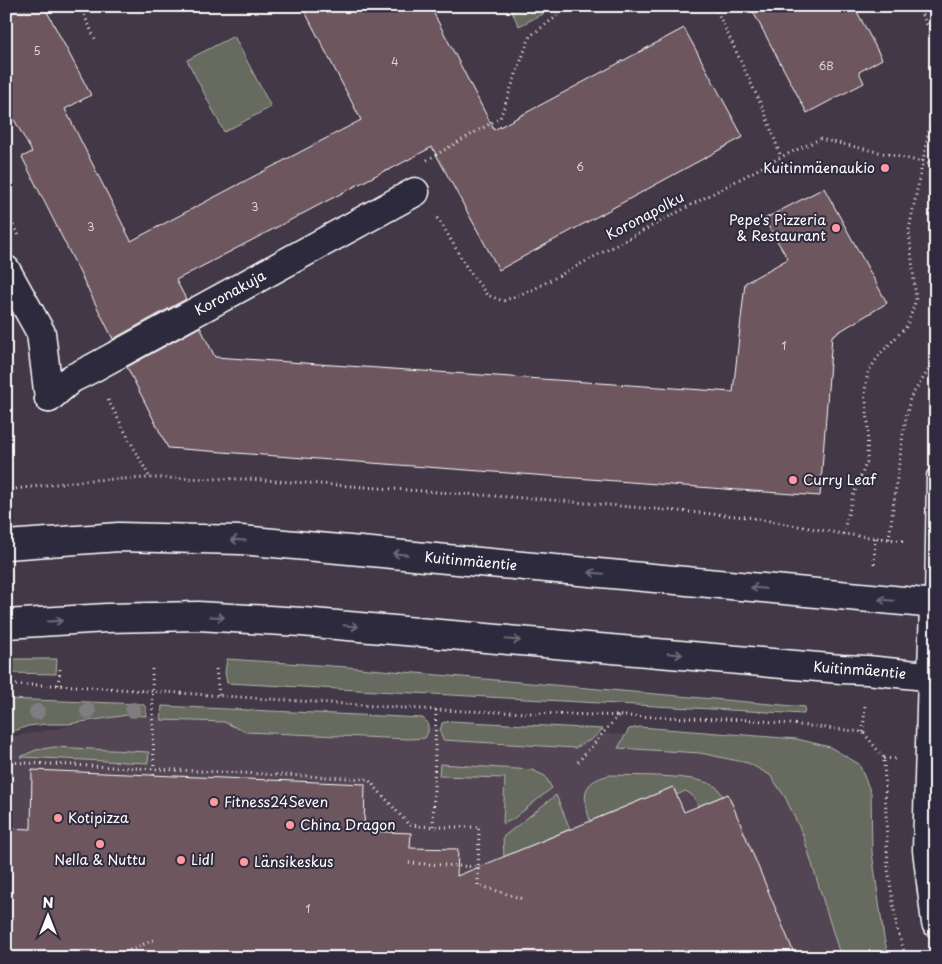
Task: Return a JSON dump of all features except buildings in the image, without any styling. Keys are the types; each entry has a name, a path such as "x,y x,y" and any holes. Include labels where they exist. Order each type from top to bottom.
{"main road":[{"name":"Koronakuja","path":"6,270 41,333 48,398 71,379 415,192"},
{"name":"Kuitinmäentie","path":"6,545 119,537 241,540 935,604"},
{"path":"935,604 927,850 936,923"},
{"name":"Kuitinmäentie","path":"6,624 107,618 198,616 302,622 934,677"}],"lane":[{"path":"935,604 936,476"}],"path":[{"path":"80,6 96,41"},
{"path":"436,155 500,118 530,36 556,17 563,6"},
{"path":"917,6 936,41"},
{"path":"717,11 765,112 781,157"},
{"path":"844,534 853,496 867,461 868,423 865,390 868,372 880,354 907,326 916,300 909,230 936,95"},
{"name":"Koronapolku","path":"415,192 444,228 467,268 487,295 503,301 534,289 781,157 820,140 936,165"},
{"path":"889,539 903,434 910,398 936,360"},
{"path":"6,490 89,480 150,478 248,479 529,498 727,515 875,538"},
{"path":"58,685 60,669"},
{"path":"152,669 154,776"},
{"path":"216,669 219,695"},
{"path":"6,685 58,685 436,710 754,720 864,732 884,758"},
{"path":"433,827 436,710"},
{"path":"578,762 618,716"},
{"path":"6,762 368,779 409,825 479,827 478,884 523,899"},
{"path":"409,864 478,867"},
{"path":"111,958 156,939"}],"shaded area":[{"name":"Länsikeskus","path":"127,715 714,738 780,770 859,958 6,958 6,738"}],"green space":[{"path":"514,6 548,6 543,14 519,26 511,10"},
{"path":"234,36 271,107 224,132 187,60"},
{"path":"6,659 57,659 56,674 6,673"},
{"path":"227,659 347,667 805,707 804,714 227,683 225,672"},
{"path":"6,699 143,704 146,708 146,716 127,715 69,724 28,726 6,734"},
{"path":"162,706 423,718 428,723 428,732 425,738 409,739 246,732 224,722 161,720"},
{"path":"451,721 603,729 592,739 575,748 443,740 440,732 442,723"},
{"path":"640,727 797,739 830,747 859,764 871,793 872,852 884,938 889,958 841,958 803,835 785,797 770,775 748,763 700,753 618,748 629,729"},
{"path":"54,747 149,752 148,763 20,757 36,750"},
{"path":"440,764 532,770 545,776 552,788 513,819 503,824 505,778 439,776"},
{"path":"610,775 663,776 703,781 718,788 723,796 698,806 690,794 685,791 677,795 673,787 590,821 585,797 586,791 593,782"},
{"path":"556,795 570,829 504,857 503,837"}],"place":[{"name":"Kuitinmäenaukio","path":"885,168"},
{"name":"Pepe's Pizzeria & Restaurant","path":"836,228"},
{"name":"Curry Leaf","path":"793,480"},
{"name":"Fitness24Seven","path":"214,802"},
{"name":"Kotipizza","path":"58,818"},
{"name":"China Dragon","path":"290,825"},
{"name":"Nella & Nuttu","path":"100,844"},
{"name":"Lidl","path":"181,860"},
{"name":"Länsikeskus","path":"244,862"}]}
